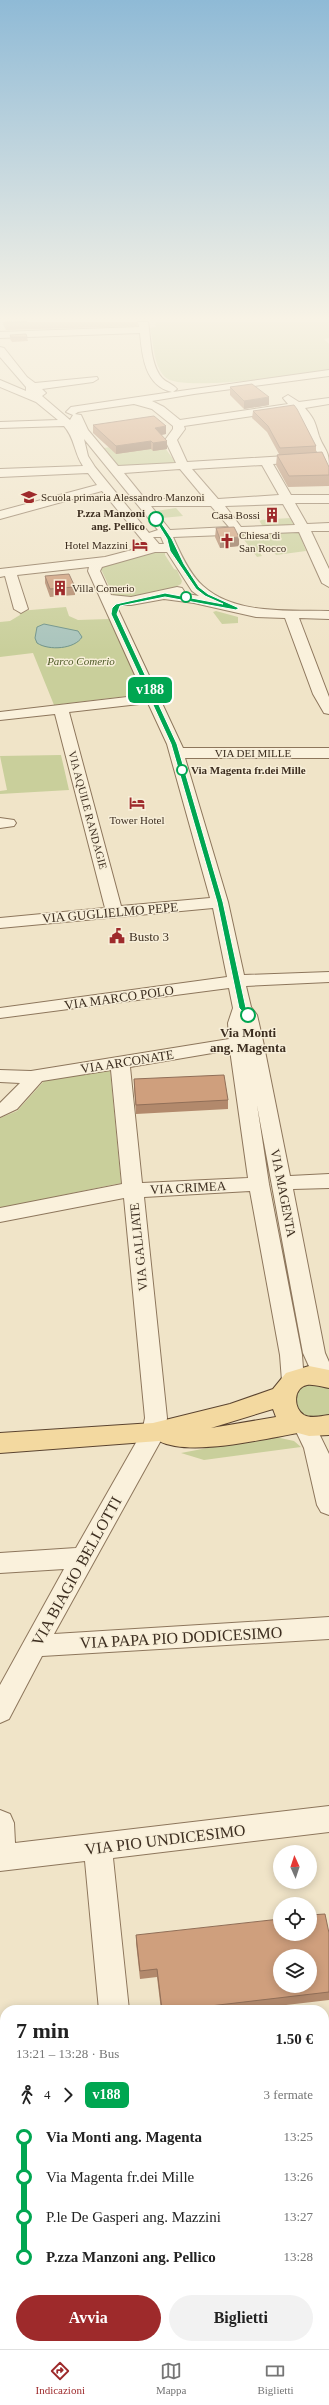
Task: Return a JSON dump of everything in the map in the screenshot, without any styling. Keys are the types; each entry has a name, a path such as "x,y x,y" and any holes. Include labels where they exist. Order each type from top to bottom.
{"main road":[{"path":"153,1433 233,1413 287,1388 307,1376 327,1378"},
{"path":"287,1388 282,1404 286,1413 301,1424"},
{"path":"0,1443 153,1433 214,1438 301,1424 329,1425"}],"street":[{"path":"77,432 82,456 154,548"},
{"path":"84,432 102,456 146,506 166,532 173,551 190,580 206,595 236,608"},
{"path":"177,432 171,439 171,444 183,466 219,506 236,531"},
{"path":"312,432 314,437 328,459"},
{"path":"82,456 89,452 102,456"},
{"path":"114,470 328,459"},
{"path":"266,461 303,528 329,583"},
{"path":"0,473 91,469"},
{"path":"0,514 106,486"},
{"path":"146,506 156,507 214,502 259,501 285,496 329,499"},
{"path":"139,527 149,533 329,527"},
{"path":"21,609 5,573 69,567 105,561 154,548 166,548 173,551"},
{"path":"69,567 94,571 96,565 105,561"},
{"name":"VIA MAGENTA","path":"94,571 154,698 177,753 220,902 238,981 242,1008 237,1023 246,1042 282,1183 314,1353 327,1378"},
{"path":"106,597 115,602 127,602 165,595 185,588 190,580"},
{"path":"165,595 256,613 329,615"},
{"path":"114,614 115,607 127,602"},
{"path":"291,615 320,694 329,710"},
{"path":"0,716 154,698"},
{"name":"VIA AQUILE RANDAGIE","path":"62,708 114,912"},
{"name":"VIA DEI MILLE","path":"177,753 329,753"},
{"name":"VIA GUGLIELMO PEPE","path":"0,923 220,902"},
{"name":"VIA MARCO POLO","path":"0,1013 238,981 329,977"},
{"name":"VIA MAGENTA","path":"246,1042 259,1184 290,1355 287,1388"},
{"name":"VIA ARCONATE","path":"0,1076 36,1076 246,1042"},
{"name":"VIA GALLIATE","path":"120,1062 156,1418 153,1433"},
{"path":"0,1111 10,1105 36,1076"},
{"path":"282,1183 329,1181"},
{"name":"VIA CRIMEA","path":"0,1215 133,1190 259,1184"},
{"path":"301,1424 316,1448 329,1505"},
{"name":"VIA BIAGIO BELLOTTI","path":"0,1711 34,1646 153,1433"},
{"path":"0,1563 83,1558"},
{"name":"VIA PAPA PIO DODICESIMO","path":"34,1646 329,1628"},
{"name":"VIA PIO UNDICESIMO","path":"1,1858 329,1819"},
{"path":"0,1823 1,1858"},
{"path":"98,1847 114,2005"}],"green space":[{"path":"160,441 176,463 126,468 118,466 103,448"},
{"path":"176,508 183,516 162,518 156,511"},
{"path":"290,518 295,526 263,527 259,520"},
{"path":"298,530 306,551 276,555 273,551 260,553 262,556 257,557 239,533"},
{"path":"159,551 165,551 165,555 174,569 177,570 182,581 181,584 172,589 119,599 114,597 100,567"},
{"name":"Parco Comerio","path":"66,607 69,616 78,620 109,619 144,694 54,705 33,653 0,657 0,622 10,621 20,615 19,611"},
{"path":"216,611 238,617 238,623 222,624 213,612"},
{"path":"61,755 69,790 0,794 0,791 7,790 0,756"},
{"path":"110,1069 121,1183 0,1208 0,1118 17,1111 44,1081"},
{"path":"281,1251 288,1251 307,1351 296,1351"},
{"path":"303,1383 329,1386 329,1417 323,1419 300,1416 290,1396"},
{"path":"271,1436 294,1441 301,1447 204,1460 181,1453"}],"water":[{"path":"44,624 78,631 82,637 74,644 61,648 42,646 37,643 35,638 37,627"}],"building":[{"path":"100,432 158,432 167,441 153,443 151,441 116,446"},
{"path":"271,432 309,432 316,446 280,448"},
{"path":"322,452 329,467 329,475 289,476 277,455"},
{"path":"234,527 239,537 220,539 216,528"},
{"path":"69,574 75,587 50,589 45,576"},
{"path":"224,1075 228,1100 136,1105 134,1079"},
{"path":"325,1914 329,1933 329,1992 218,2005 161,2005 157,1969 140,1971 136,1935 273,1920 273,1941 317,1941 317,1915"}],"bus line":[{"name":"v188","path":"156,519 163,528 172,545 173,551 190,580 206,595 236,608 194,599 165,595 118,605 114,608 114,614 174,744 220,902 234,962 242,1008 248,1015"}],"place":[{"name":"Scuola primaria Alessandro Manzoni","path":"29,497"},
{"name":"Casa Bossi","path":"272,515"},
{"name":"P.zza Manzoni ang. Pellico","path":"156,519"},
{"name":"Chiesa di San Rocco","path":"227,541"},
{"name":"Hotel Mazzini","path":"140,545"},
{"name":"Villa Comerio","path":"60,588"},
{"name":"Via Magenta fr.dei Mille","path":"182,770"},
{"name":"Tower Hotel","path":"137,803"},
{"name":"Busto 3","path":"117,936"},
{"name":"Via Monti ang. Magenta","path":"248,1015"}]}
